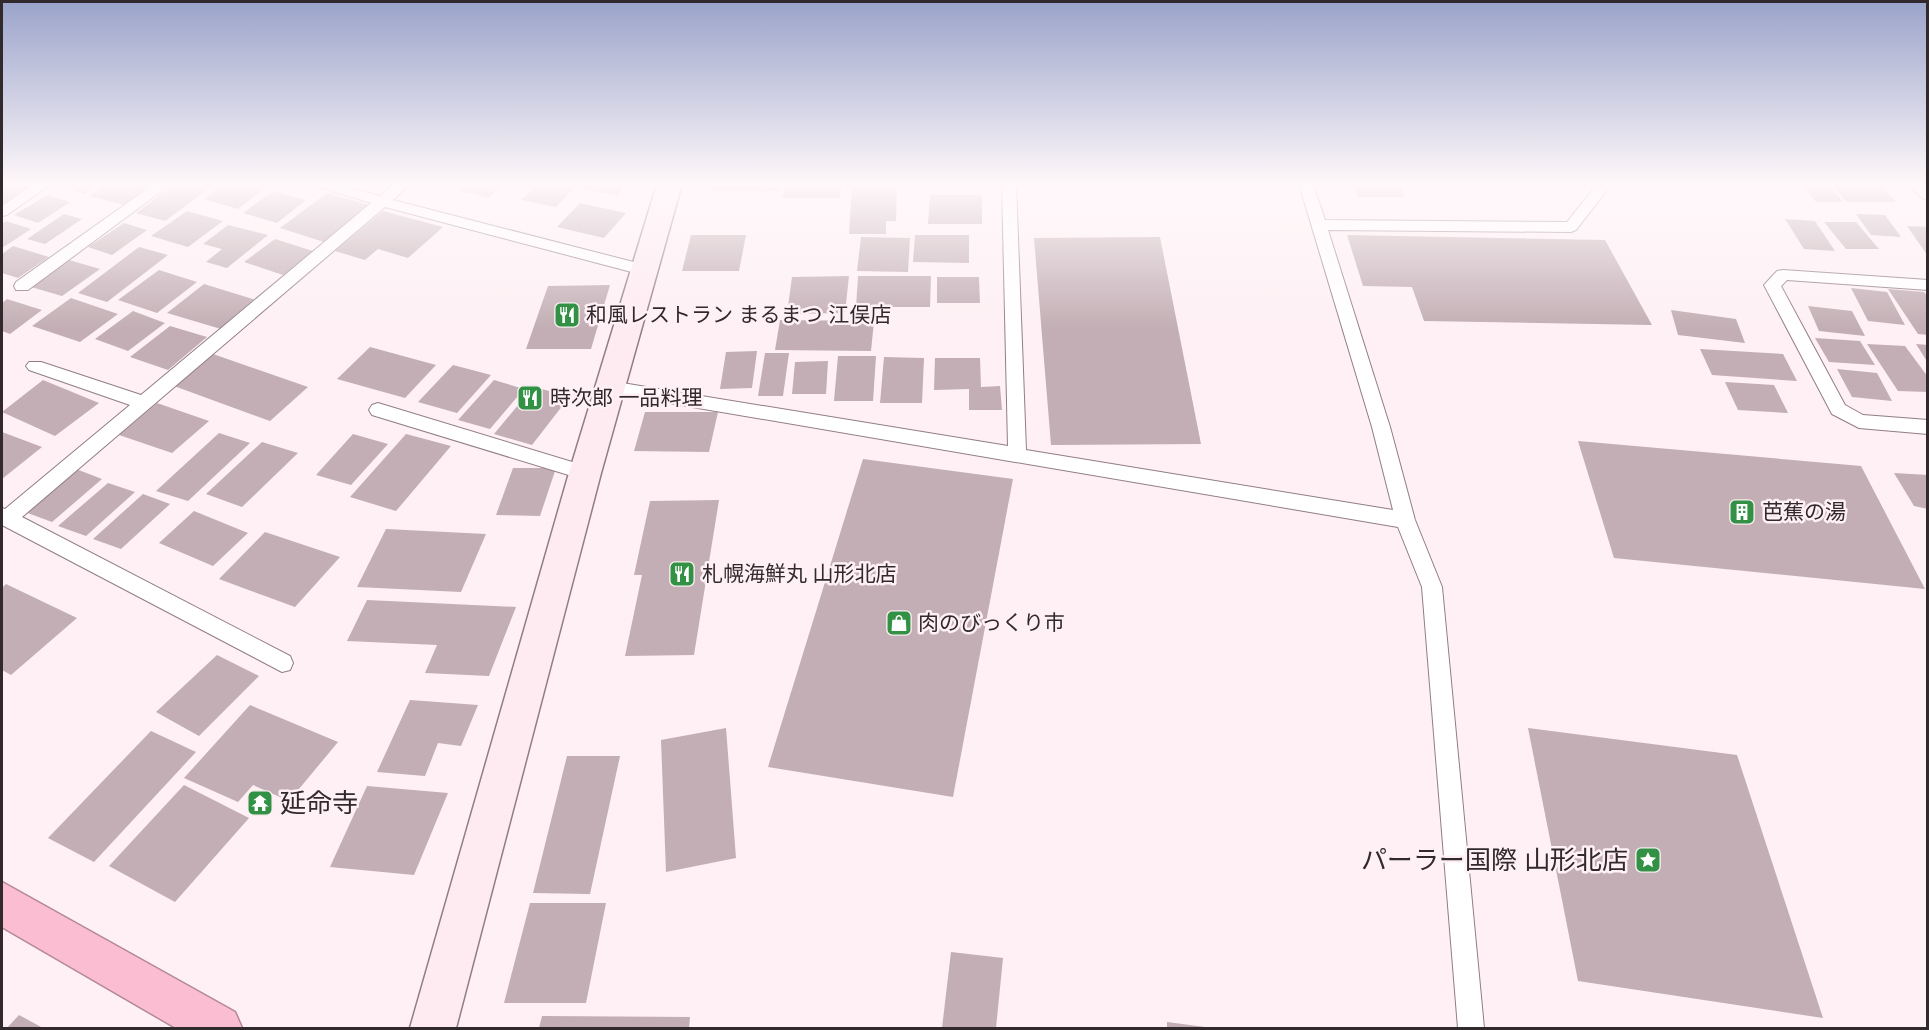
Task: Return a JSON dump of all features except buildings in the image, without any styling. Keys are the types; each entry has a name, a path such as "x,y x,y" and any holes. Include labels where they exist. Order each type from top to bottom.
{"highway":[{"path":"2,903 219,1029"}],"street":[{"path":"433,1029 585,473 655,232"}],"lane":[{"path":"22,286 97,232"},
{"path":"282,663 4,517 144,403 346,232"},
{"path":"497,232 643,270"},
{"path":"1010,232 1017,453"},
{"path":"1321,232 1381,428 1405,520 1432,587 1471,1029"},
{"path":"1928,285 1783,275 1772,285 1838,409 1858,421 1928,427"},
{"path":"35,366 144,403"},
{"path":"610,387 1017,453 1405,520"},
{"path":"378,410 585,473"}],"place":[{"name":"和風レストラン まるまつ 江俣店","path":"567,315"},
{"name":"時次郎 一品料理","path":"530,398"},
{"name":"芭蕉の湯","path":"1742,512"},
{"name":"札幌海鮮丸 山形北店","path":"682,574"},
{"name":"肉のびっくり市","path":"899,623"},
{"name":"延命寺","path":"260,803"},
{"name":"パーラー国際 山形北店","path":"1648,860"}]}
